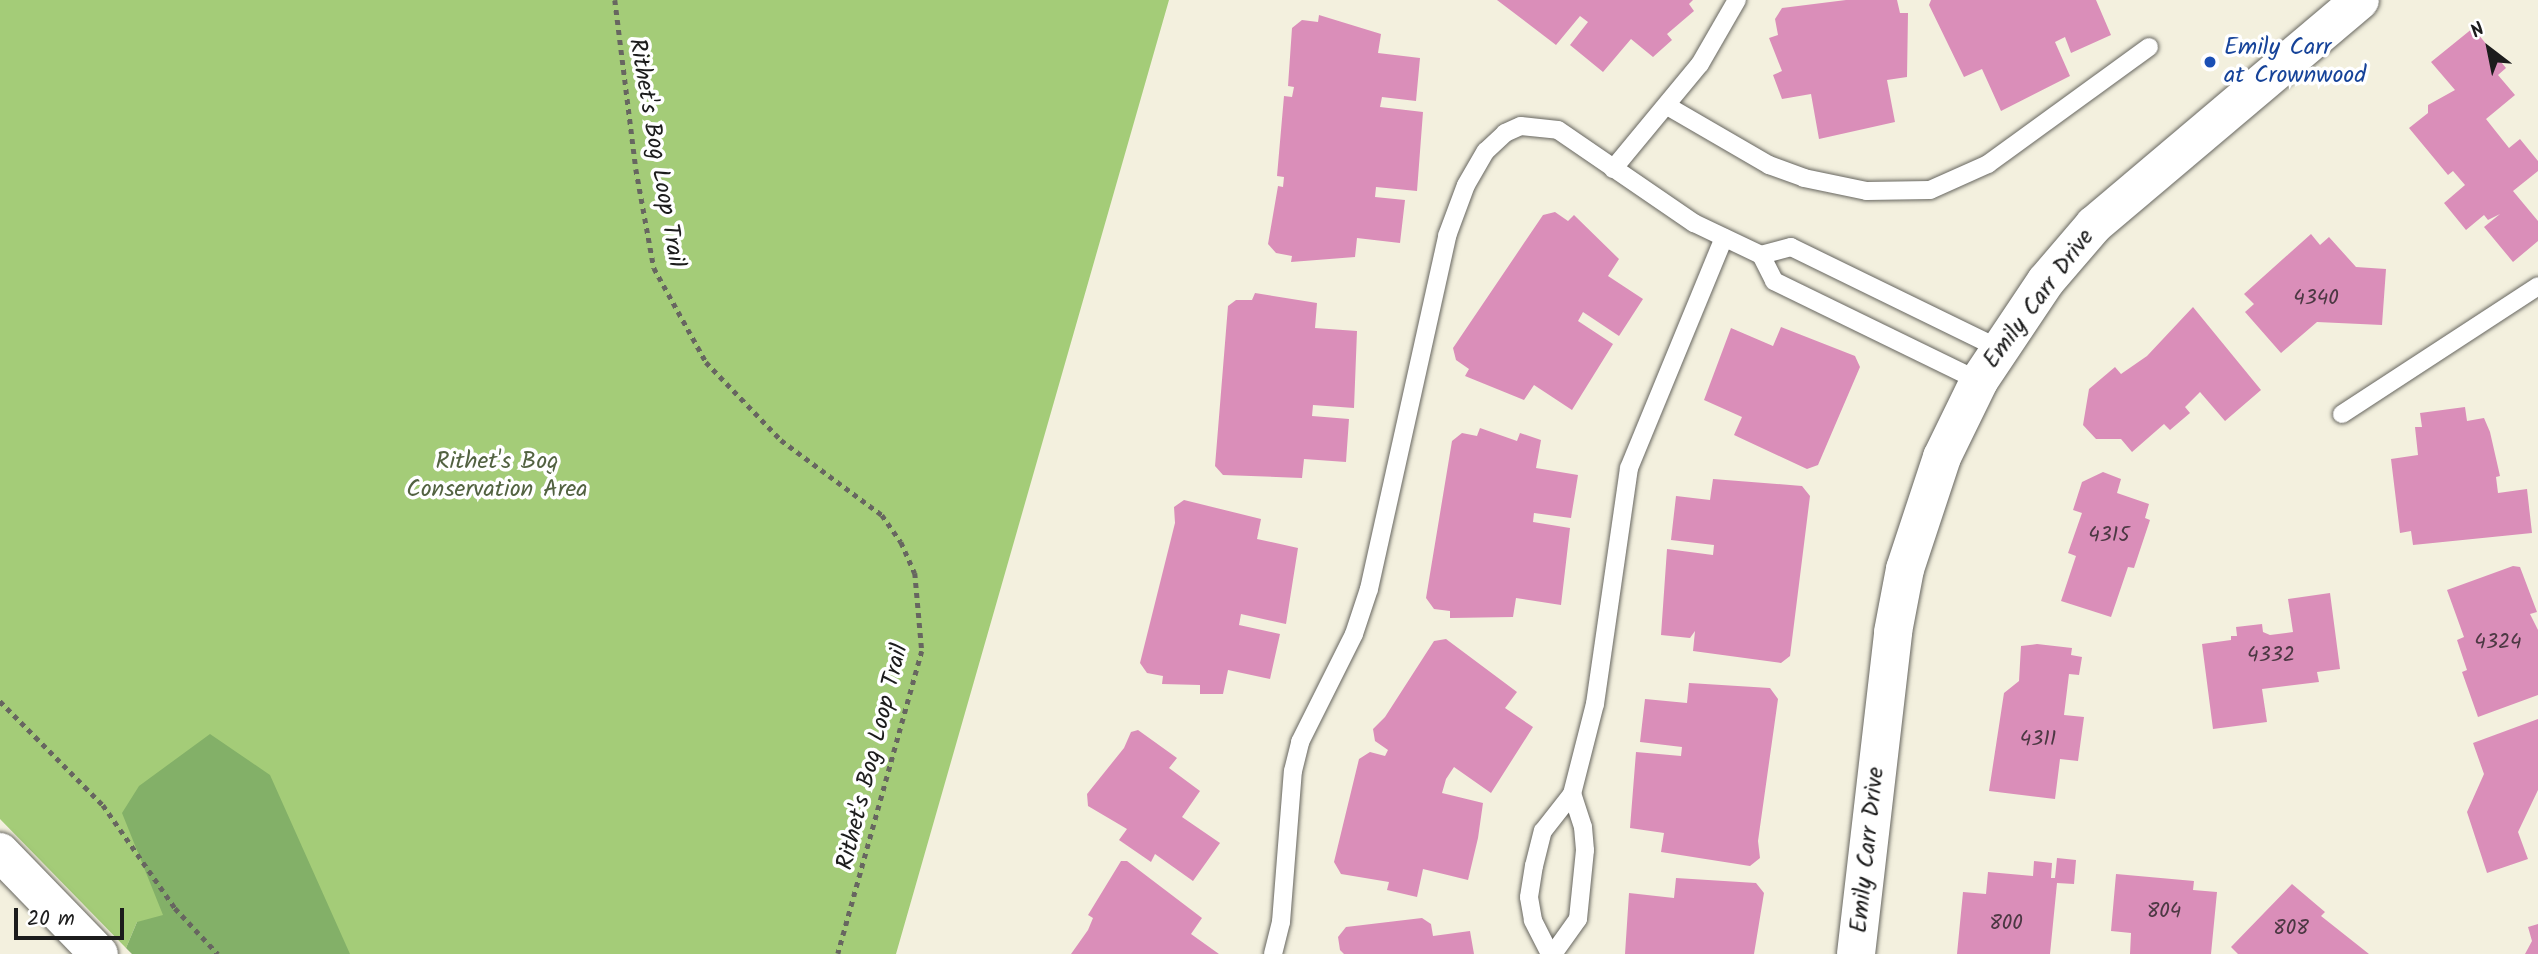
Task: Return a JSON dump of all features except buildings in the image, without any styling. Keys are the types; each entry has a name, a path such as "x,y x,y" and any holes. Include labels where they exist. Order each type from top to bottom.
{"street":[{"name":"Emily Carr Drive","path":"1856,954 1893,632 1905,569 1932,483 1979,381 1998,348 2094,225 2360,0"},
{"path":"0,852 99,954"}],"lane":[{"path":"1613,169 1668,107 1700,64 1737,0"},
{"path":"1668,107 1769,165 1804,178 1867,191 1930,190 1988,164 2149,47"},
{"path":"1273,954 1281,922 1293,771 1300,742 1354,634 1369,589 1447,236 1466,186 1486,151 1505,133 1521,126 1558,130 1684,217 1761,255 1774,281 1979,381"},
{"path":"1572,794 1583,827 1585,850 1578,919 1551,954 1533,920 1531,887 1543,831 1572,794 1606,649 1629,468 1724,238"},
{"path":"1761,255 1791,247 1998,348"},
{"path":"2342,414 2538,286"}],"path":[{"name":"Rithet's Bog Loop Trail","path":"615,0 636,169 660,279 706,362 781,440 882,515 901,542 915,573 922,651 838,954"},
{"path":"0,701 103,805 174,908 218,954"}],"green space":[{"name":"Rithet's Bog Conservation Area","path":"0,0 1169,0 896,954 183,954 137,922 126,948 0,819"},
{"path":"210,734 270,775 350,954 132,954 126,948 137,922 163,915 122,813 139,786"}],"place":[{"name":"Emily Carr at Crownwood","path":"2210,62"}]}
